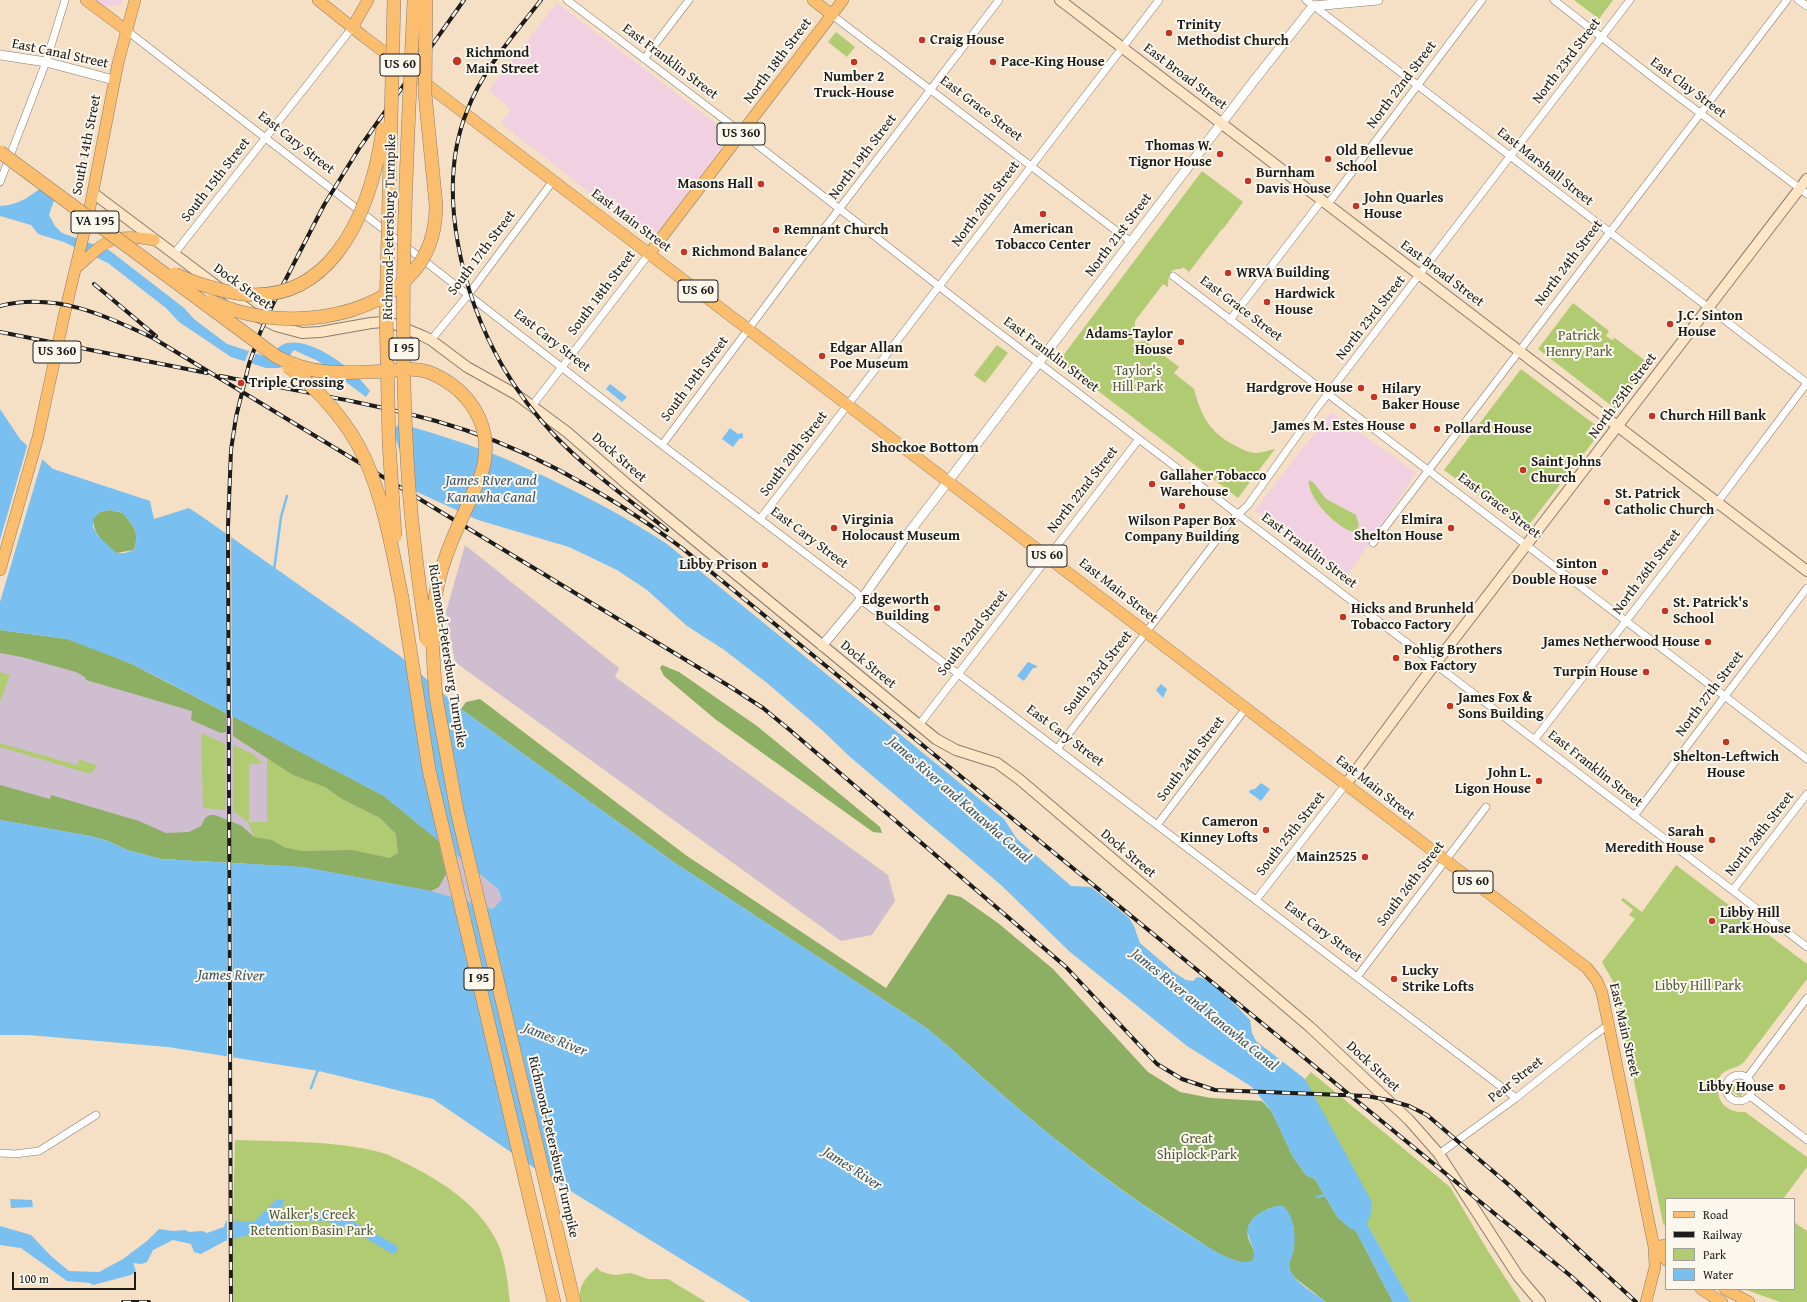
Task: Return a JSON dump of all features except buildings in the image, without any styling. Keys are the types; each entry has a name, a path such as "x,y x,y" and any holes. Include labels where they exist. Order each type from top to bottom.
{"highway":[{"name":"Richmond-Petersburg Turnpike","path":"394,0 386,313 387,388 393,513 402,598 429,770 554,1302"},
{"name":"Richmond-Petersburg Turnpike","path":"414,0 404,277 405,410 412,530 436,697 457,811 574,1302"},
{"path":"188,289 220,305 242,312 289,319 311,318 346,311 383,297 397,287 419,263 433,235 436,222 436,205 425,94 426,0"},
{"path":"140,254 183,278 234,294 257,295 275,292 295,287 309,280 326,267 339,251 349,235 369,192 381,146 392,71"},
{"name":"VA 195","path":"0,152 140,254"},
{"name":"VA 195","path":"0,156 46,187 188,289"},
{"path":"140,254 278,356 292,364 325,373 421,370 442,378 455,386 474,406 484,429 486,453 480,476 452,540 438,580 433,639 436,697"},
{"path":"188,289 310,385 336,413 353,437 365,459 383,512 402,598"}],"main road":[{"name":"East Cary Street","path":"86,0 126,30"},
{"name":"South 14th Street","path":"0,570 37,439 93,193 114,80 134,0"},
{"name":"East Main Street","path":"318,0 352,28 1346,784 1445,861 1588,968 1600,987 1654,1247 1655,1267 1647,1298"},
{"path":"352,28 368,0"},
{"name":"East Grace Street","path":"813,0 832,15"},
{"name":"North 18th Street","path":"649,254 843,0"},
{"name":"East Broad Street","path":"1060,0 1807,572"},
{"name":"North 25th Street","path":"1346,784 1435,664 1708,308 1803,191 1807,178"},
{"name":"Dock Street","path":"93,193 258,317 276,326 290,330 312,333 371,323 384,322 394,324 431,340 467,367 517,395 571,434 606,467 919,725 949,747 997,763 1019,779 1310,1027 1409,1120 1439,1154 1515,1272 1539,1301"},
{"path":"76,268 109,241 125,236 154,240"},
{"path":"1654,1247 1665,1245"},
{"path":"1654,1247 1665,1259"},
{"path":"1703,1290 1722,1302"},
{"path":"1727,1290 1749,1302"}],"street":[{"path":"0,182 46,62 65,0"},
{"name":"East Franklin Street","path":"567,0 940,285 1039,363 1807,947"},
{"path":"644,59 689,0"},
{"name":"North 19th Street","path":"748,329 999,0"},
{"name":"North 20th Street","path":"848,405 1159,0"},
{"path":"1309,3 1378,0"},
{"name":"North 22nd Street","path":"1230,320 1418,86 1482,0"},
{"name":"East Clay Street","path":"1554,0 1700,114 1803,191"},
{"name":"North 23rd Street","path":"1146,632 1238,514 1248,505 1328,395 1630,0"},
{"name":"North 24th Street","path":"1373,543 1788,0"},
{"path":"1798,0 1807,6"},
{"name":"East Marshall Street","path":"1309,3 1807,383"},
{"name":"North 21st Street","path":"822,646 861,598 948,481 1222,123 1309,3"},
{"name":"East Grace Street","path":"832,15 1131,242"},
{"name":"South 15th Street","path":"174,254 352,28"},
{"name":"East Cary Street","path":"126,30 561,368 852,589 865,603 1516,1098"},
{"name":"East Canal Street","path":"0,55 46,62 114,80"},
{"name":"South 17th Street","path":"431,340 468,295 553,181"},
{"name":"South 18th Street","path":"532,406 649,254"},
{"name":"East Grace Street","path":"1173,276 1807,759"},
{"name":"South 19th Street","path":"662,445 748,329"},
{"name":"North 26th Street","path":"1535,739 1717,503 1807,383"},
{"name":"South 20th Street","path":"760,520 848,405"},
{"name":"North 22nd Street","path":"1048,557 1139,439"},
{"name":"South 22nd Street","path":"919,725 1048,557"},
{"name":"North 27th Street","path":"1634,816 1807,588"},
{"name":"South 23rd Street","path":"1057,749 1146,632"},
{"name":"South 24th Street","path":"1157,825 1246,708"},
{"name":"South 25th Street","path":"1256,900 1346,784"},
{"name":"North 28th Street","path":"1733,890 1807,794"},
{"name":"South 26th Street","path":"1357,977 1486,807"},
{"path":"1747,1078 1807,998"},
{"name":"Pear Street","path":"1439,1154 1516,1098 1608,1025"},
{"path":"1734,1076 1743,1076 1747,1078 1751,1085 1750,1096 1742,1101 1734,1101 1727,1095 1727,1082 1734,1076"},
{"path":"1750,1096 1807,1140"},
{"path":"0,1153 15,1154 39,1151 96,1115"}],"shaded area":[{"path":"90,0 123,0 121,5 98,7"},
{"path":"557,3 731,135 651,241 501,123 511,109 489,90"},
{"path":"1331,412 1416,473 1343,582 1255,510"},
{"path":"465,545 619,668 615,677 888,875 895,901 872,935 841,941 455,662 446,612"},
{"path":"0,630 177,687 384,796 498,889 502,899 494,909 466,902 0,820"}],"green space":[{"path":"1574,0 1613,0 1599,19"},
{"path":"836,32 855,47 847,57 828,42"},
{"name":"Taylor's Hill Park","path":"1202,171 1243,202 1189,272 1183,267 1171,272 1168,287 1163,284 1135,321 1134,343 1145,341 1179,367 1174,373 1194,389 1200,407 1208,423 1219,435 1246,451 1258,453 1275,449 1238,498 1059,361"},
{"name":"Patrick Henry Park","path":"1573,303 1609,331 1606,336 1612,340 1615,338 1651,365 1617,410 1538,349"},
{"path":"997,345 1008,353 985,383 974,375"},
{"path":"1521,369 1602,430 1525,530 1444,470"},
{"path":"1309,480 1314,483 1326,499 1356,515 1359,525 1356,532 1341,526 1325,512 1313,495"},
{"path":"110,510 123,513 133,526 136,534 136,544 134,550 116,553 103,542 97,534 93,524 93,518 100,512"},
{"path":"0,630 67,639 132,664 226,713 226,732 221,733 191,720 192,711 86,680 85,677 76,672 22,657 0,653"},
{"path":"662,665 679,672 757,726 880,827 882,833 873,832 715,719 664,676 660,668"},
{"path":"0,672 10,675 0,702"},
{"name":"Great Shiplock Park","path":"480,699 687,856 886,988 948,894 961,897 998,923 1053,969 1148,1072 1180,1092 1211,1098 1262,1101 1272,1112 1293,1157 1306,1175 1315,1179 1338,1218 1356,1231 1393,1302 1326,1302 1295,1278 1290,1271 1289,1265 1294,1248 1294,1227 1270,1208 1255,1217 1250,1222 1248,1236 1255,1258 1253,1261 1249,1262 1242,1262 1219,1254 1166,1220 1095,1170 1050,1134 925,1027 675,863 461,709 466,702"},
{"path":"233,716 384,796 438,840 446,874 439,887 431,891 303,867 161,859 127,850 108,841 90,836 0,820 0,785 50,799 51,795 139,821 166,833 189,832 201,826 205,818 210,815 215,815 242,826 254,837 272,840 284,847 301,851 352,850 390,858 398,853 396,834 380,818 342,799 325,787 293,775 233,736"},
{"path":"201,733 225,744 226,810 203,808"},
{"path":"0,743 77,765 79,760 81,760 97,765 93,772 87,773 0,747"},
{"path":"233,745 251,753 263,763 249,764 249,822 267,822 267,758 293,775 325,787 342,799 380,818 396,834 398,853 390,858 352,850 301,851 284,847 272,840 254,837 248,822 233,811"},
{"name":"Libby Hill Park","path":"1676,865 1807,964 1807,979 1744,1062 1723,1073 1718,1081 1720,1099 1726,1107 1734,1111 1745,1112 1807,1157 1807,1167 1784,1198 1665,1198 1665,1226 1663,1223 1614,983 1602,962 1635,919 1629,915 1633,910 1621,900 1623,898 1642,912"},
{"path":"1311,1072 1450,1187 1488,1251 1521,1302 1411,1302 1367,1224 1305,1079"},
{"path":"1737,1081 1747,1087 1740,1097 1730,1090"},
{"name":"Walker's Creek Retention Basin Park","path":"235,1140 309,1142 365,1149 388,1155 431,1177 457,1194 469,1204 488,1227 502,1254 506,1270 510,1302 231,1302"},
{"path":"1795,1223 1807,1231 1807,1302 1780,1302 1747,1290 1795,1290"},
{"path":"597,1267 600,1271 609,1274 616,1275 631,1273 648,1279 668,1279 706,1302 581,1302 581,1287"}],"water":[{"path":"47,183 58,189 49,215 55,226 62,233 109,250 184,308 194,319 227,344 267,357 287,343 298,343 310,346 322,351 345,366 355,374 370,391 366,397 318,361 294,350 280,368 266,368 231,357 179,322 166,308 108,263 64,242 38,234 31,225 0,216 0,206 14,204 31,195"},
{"path":"610,384 627,397 622,402 606,389"},
{"name":"James River","path":"0,409 20,439 53,469 150,501 154,519 189,508 204,518 400,656 461,709 675,863 925,1027 1005,1097 1072,1152 1141,1204 1203,1244 1220,1254 1237,1261 1252,1261 1254,1255 1249,1238 1249,1225 1253,1219 1262,1212 1275,1207 1283,1206 1287,1210 1292,1220 1295,1237 1294,1249 1289,1267 1297,1280 1326,1302 751,1302 543,1174 433,1099 319,1071 168,1047 28,1035 0,1035 0,820 90,836 108,841 127,850 161,859 303,867 431,891 493,909 502,899 498,889 384,796 132,664 67,639 0,630","holes":["110,510 123,513 135,530 136,544 134,550 125,553 116,553 98,536 93,527 93,518 100,512"]},
{"name":"James River and Kanawha Canal","path":"399,423 481,449 529,469 609,509 667,544 1004,819 1017,839 1071,886 1091,887 1129,918 1134,926 1140,943 1175,973 1186,980 1193,981 1197,977 1203,978 1217,988 1250,1020 1252,1033 1256,1041 1305,1079 1372,1202 1370,1219 1367,1221 1367,1224 1411,1302 1393,1302 1356,1231 1351,1229 1338,1218 1315,1179 1306,1175 1293,1157 1272,1112 1252,1087 1187,1046 1070,952 1001,885 849,756 822,730 767,683 723,649 687,626 647,590 617,570 569,547 478,520 415,491 393,432"},
{"path":"730,428 738,434 742,433 743,435 743,438 739,439 733,447 722,439"},
{"path":"1028,662 1037,666 1036,668 1033,668 1024,681 1017,676"},
{"path":"1161,684 1167,689 1163,698 1156,690"},
{"path":"1261,783 1270,789 1261,801 1249,792"},
{"path":"10,1199 32,1200 33,1207 11,1208"},
{"path":"277,1199 284,1200 280,1217 273,1229 225,1241 201,1254 194,1252 191,1244 173,1240 153,1250 147,1262 142,1264 133,1263 136,1271 131,1275 93,1285 90,1283 67,1281 21,1248 0,1245 0,1226 31,1235 51,1256 69,1271 99,1272 123,1259 147,1241 159,1229 174,1231 185,1230 189,1232 202,1231 207,1233 224,1227 226,1221 255,1221"}],"pier":[{"path":"250,349 257,351 251,365 244,363"},
{"path":"28,443 43,457 0,602 0,540"},
{"path":"227,532 231,535 232,718 227,716"},
{"path":"227,860 232,860 233,1059 227,1058"},
{"path":"227,1218 233,1218 233,1242 227,1242"}],"waterway":[{"path":"274,570 281,517 287,496"},
{"path":"311,1088 317,1072 320,1069"},
{"path":"1317,1197 1324,1195"},
{"path":"268,1224 282,1220 311,1216 326,1217 352,1226 393,1249"}],"railway":[{"path":"231,1302 228,526 231,450 236,417 249,364 260,333 273,304 324,205 360,147 464,0"},
{"path":"541,0 490,67 467,111 458,142 453,174 454,208 458,242 465,276 488,339 509,377 535,413 557,438 610,486 667,530"},
{"path":"94,284 156,336"},
{"path":"0,306 20,302 60,304 98,314 153,338 729,686 763,708 791,731 1066,967 1157,1064 1182,1079 1215,1090 1367,1096 1409,1106 1427,1115 1509,1185 1636,1302"},
{"path":"0,332 207,373"},
{"path":"220,376 383,408 469,431 502,444 565,473 625,508 682,548 1572,1277 1599,1302"},
{"path":"123,1302 149,1302"}],"place":[{"name":"Trinity Methodist Church","path":"1169,33"},
{"name":"Craig House","path":"922,40"},
{"name":"Richmond Main Street","path":"457,61"},
{"name":"Number 2 Truck-House","path":"854,62"},
{"name":"Pace-King House","path":"993,62"},
{"name":"Thomas W. Tignor House","path":"1220,154"},
{"name":"Old Bellevue School","path":"1328,159"},
{"name":"Burnham Davis House","path":"1248,181"},
{"name":"Masons Hall","path":"761,184"},
{"name":"John Quarles House","path":"1356,206"},
{"name":"American Tobacco Center","path":"1043,214"},
{"name":"Remnant Church","path":"776,230"},
{"name":"Richmond Balance","path":"684,252"},
{"name":"WRVA Building","path":"1228,273"},
{"name":"Hardwick House","path":"1267,302"},
{"name":"J.C. Sinton House","path":"1670,324"},
{"name":"Adams-Taylor House","path":"1181,342"},
{"name":"Edgar Allan Poe Museum","path":"822,356"},
{"name":"Triple Crossing","path":"241,383"},
{"name":"Hardgrove House","path":"1361,388"},
{"name":"Hilary Baker House","path":"1374,397"},
{"name":"Church Hill Bank","path":"1652,416"},
{"name":"James M. Estes House","path":"1413,426"},
{"name":"Pollard House","path":"1437,429"},
{"name":"Saint Johns Church","path":"1523,470"},
{"name":"Gallaher Tobacco Warehouse","path":"1152,484"},
{"name":"St. Patrick Catholic Church","path":"1607,502"},
{"name":"Wilson Paper Box Company Building","path":"1182,506"},
{"name":"Virginia Holocaust Museum","path":"834,528"},
{"name":"Elmira Shelton House","path":"1451,528"},
{"name":"Libby Prison","path":"765,565"},
{"name":"Sinton Double House","path":"1605,572"},
{"name":"Edgeworth Building","path":"937,608"},
{"name":"St. Patrick's School","path":"1665,611"},
{"name":"Hicks and Brunheld Tobacco Factory","path":"1343,617"},
{"name":"James Netherwood House","path":"1708,642"},
{"name":"Pohlig Brothers Box Factory","path":"1396,658"},
{"name":"Turpin House","path":"1646,672"},
{"name":"James Fox & Sons Building","path":"1450,706"},
{"name":"Shelton-Leftwich House","path":"1726,742"},
{"name":"John L. Ligon House","path":"1539,781"},
{"name":"Cameron Kinney Lofts","path":"1266,830"},
{"name":"Sarah Meredith House","path":"1712,840"},
{"name":"Main2525","path":"1365,857"},
{"name":"Libby Hill Park House","path":"1712,921"},
{"name":"Lucky Strike Lofts","path":"1394,979"},
{"name":"Libby House","path":"1782,1087"}],"district":[{"name":"Shockoe Bottom","path":"925,448"}]}
